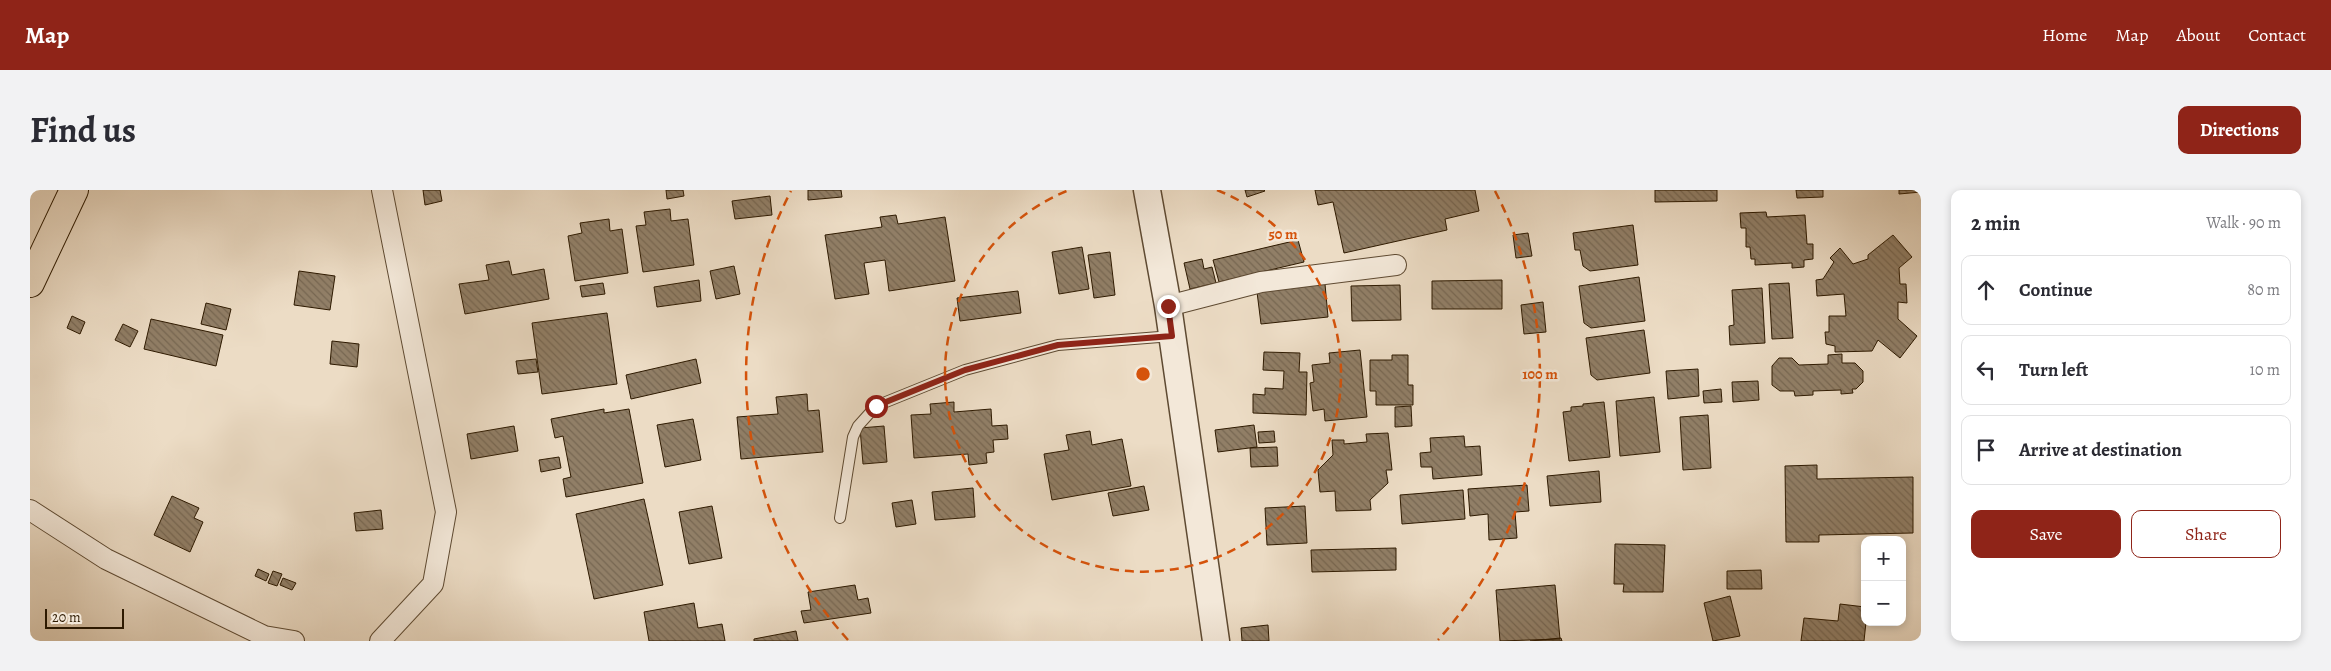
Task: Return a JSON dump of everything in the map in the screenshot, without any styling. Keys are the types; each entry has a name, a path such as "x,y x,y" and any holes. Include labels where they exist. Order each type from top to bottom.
{"main road":[{"path":"30,283 74,190"}],"street":[{"path":"380,641 433,584 446,512 382,190"},
{"path":"1147,190 1168,306 1216,641"},
{"path":"1168,306 1260,282 1396,265"},
{"path":"30,510 106,559 264,636 294,641"}],"lane":[{"path":"840,518 853,437 858,426 876,406 965,370 1058,345 1172,336"}],"building":[{"path":"423,190 440,190 442,201 425,205"},
{"path":"666,190 683,190 684,196 667,199"},
{"path":"808,190 841,190 842,197 808,200"},
{"path":"1245,190 1264,190 1265,191 1247,197"},
{"path":"1315,190 1475,190 1479,211 1445,219 1447,230 1344,253 1333,202 1318,205"},
{"path":"1655,190 1717,190 1717,201 1655,202"},
{"path":"1796,190 1823,190 1823,197 1797,198"},
{"path":"1899,190 1921,190 1921,192 1899,194"},
{"path":"770,196 772,215 735,219 732,201"},
{"path":"670,209 671,221 688,219 694,265 643,272 636,226 646,225 644,212"},
{"path":"1766,212 1767,217 1805,215 1807,244 1813,244 1813,259 1804,260 1804,267 1792,268 1792,263 1755,265 1755,259 1751,259 1750,247 1746,247 1746,228 1741,228 1740,213"},
{"path":"896,215 898,224 945,217 955,281 889,291 885,260 864,263 869,294 835,299 825,235 882,227 880,217"},
{"path":"609,219 610,231 622,229 628,273 575,281 568,236 582,233 580,223"},
{"path":"1633,225 1638,265 1590,271 1583,266 1580,250 1575,250 1573,233"},
{"path":"1528,233 1532,256 1516,258 1513,235"},
{"path":"1893,235 1912,257 1899,268 1900,284 1906,284 1907,303 1898,302 1898,319 1917,336 1900,358 1878,340 1872,351 1835,352 1835,346 1826,344 1825,332 1829,332 1829,316 1846,316 1844,294 1817,296 1816,280 1823,279 1834,262 1830,258 1840,248 1853,264 1868,259 1868,255"},
{"path":"1298,240 1304,262 1219,282 1213,260"},
{"path":"1082,247 1089,289 1059,294 1052,252"},
{"path":"1110,252 1115,295 1094,298 1088,255"},
{"path":"1202,259 1204,269 1212,267 1216,283 1190,289 1184,263"},
{"path":"509,261 512,275 544,269 549,299 465,314 459,284 489,280 486,265"},
{"path":"734,266 740,294 716,299 710,271"},
{"path":"299,271 335,276 330,310 294,305"},
{"path":"1639,277 1645,321 1591,328 1584,323 1579,286"},
{"path":"699,280 701,301 657,307 654,287"},
{"path":"1502,280 1502,309 1432,309 1432,281"},
{"path":"603,283 605,294 582,297 580,286"},
{"path":"1789,283 1793,338 1772,339 1769,284"},
{"path":"1325,284 1328,317 1261,324 1257,292"},
{"path":"1400,285 1401,320 1352,321 1351,286"},
{"path":"1762,288 1765,343 1730,345 1729,326 1734,325 1732,290"},
{"path":"1018,291 1021,313 960,321 957,298"},
{"path":"1543,302 1546,332 1524,334 1521,305"},
{"path":"206,303 231,309 226,330 201,324"},
{"path":"607,313 617,384 542,394 532,323"},
{"path":"72,316 85,322 80,334 67,328"},
{"path":"151,319 223,335 216,366 144,349"},
{"path":"123,324 138,331 130,347 115,340"},
{"path":"1644,330 1650,373 1597,380 1591,375 1586,338"},
{"path":"332,341 359,344 357,367 330,364"},
{"path":"1360,350 1367,417 1325,421 1324,409 1313,411 1310,383 1314,382 1312,365 1330,363 1329,353"},
{"path":"1264,352 1300,353 1299,372 1307,372 1306,415 1253,413 1253,394 1265,395 1265,388 1283,389 1284,371 1263,370"},
{"path":"1842,354 1842,363 1855,363 1863,371 1863,382 1856,389 1852,389 1853,393 1841,394 1841,390 1813,391 1813,395 1795,396 1794,391 1780,391 1772,385 1772,366 1779,358 1792,358 1799,365 1828,364 1828,355"},
{"path":"1392,355 1408,355 1408,385 1413,385 1413,405 1376,405 1376,391 1370,391 1370,360 1392,360"},
{"path":"536,359 538,372 518,374 516,361"},
{"path":"696,359 701,383 631,399 626,375"},
{"path":"1698,369 1699,396 1668,399 1666,371"},
{"path":"1758,381 1759,400 1733,402 1732,382"},
{"path":"1721,389 1722,402 1704,403 1703,391"},
{"path":"807,394 808,411 819,410 823,452 741,459 737,417 778,414 776,397"},
{"path":"1654,397 1660,452 1620,456 1616,401"},
{"path":"954,402 954,412 991,409 992,426 1007,425 1008,439 993,440 994,452 986,453 987,463 969,465 968,454 914,458 911,415 931,414 930,404"},
{"path":"1604,402 1610,457 1569,461 1563,412 1571,411 1571,407 1583,406 1583,404"},
{"path":"1411,406 1412,426 1395,427 1395,407"},
{"path":"604,409 604,413 629,409 643,483 566,497 563,479 571,477 563,436 555,438 551,419"},
{"path":"1708,415 1711,468 1683,470 1680,417"},
{"path":"693,419 701,460 665,467 657,425"},
{"path":"1254,425 1257,447 1218,452 1215,430"},
{"path":"514,426 518,451 471,459 467,434"},
{"path":"884,426 887,462 863,464 860,428"},
{"path":"1090,431 1092,445 1122,439 1131,486 1052,500 1044,454 1069,450 1066,435"},
{"path":"1274,431 1275,442 1259,443 1258,432"},
{"path":"1388,433 1392,470 1386,470 1388,483 1370,500 1371,510 1336,511 1335,491 1320,492 1318,470 1333,455 1332,440 1344,440 1344,444 1367,442 1366,434"},
{"path":"1464,436 1465,447 1480,446 1482,475 1433,479 1432,467 1421,467 1420,453 1431,452 1430,438"},
{"path":"1277,447 1278,466 1251,467 1250,448"},
{"path":"559,457 561,468 541,472 539,460"},
{"path":"1817,465 1817,479 1913,477 1913,533 1819,535 1819,542 1786,542 1785,466"},
{"path":"1599,471 1601,502 1550,506 1547,476"},
{"path":"1527,485 1529,511 1515,512 1517,538 1489,540 1488,514 1470,516 1468,489"},
{"path":"1144,486 1149,510 1113,516 1108,493"},
{"path":"973,488 975,517 935,520 932,492"},
{"path":"1463,490 1465,519 1402,524 1400,495"},
{"path":"172,496 199,508 194,518 203,522 190,552 154,535"},
{"path":"644,499 663,585 594,599 576,514"},
{"path":"912,500 916,524 896,527 892,503"},
{"path":"712,506 722,558 689,564 679,512"},
{"path":"1305,506 1307,543 1267,545 1265,508"},
{"path":"381,510 383,529 356,531 354,513"},
{"path":"1615,544 1665,545 1663,592 1623,592 1624,584 1614,584"},
{"path":"1396,548 1396,570 1312,572 1311,550"},
{"path":"258,569 269,574 266,581 255,576"},
{"path":"1761,570 1762,589 1727,589 1727,571"},
{"path":"273,571 282,574 277,586 268,583"},
{"path":"283,578 296,583 292,590 280,585"},
{"path":"855,585 858,600 868,598 871,613 804,623 801,611 811,610 808,592"},
{"path":"1555,585 1560,639 1500,641 1496,590"},
{"path":"1730,596 1740,636 1713,641 1704,603"},
{"path":"694,603 698,628 722,624 725,641 649,641 644,612"},
{"path":"1840,604 1861,607 1861,626 1866,626 1864,641 1801,641 1804,618 1838,621"},
{"path":"1268,625 1269,641 1242,641 1241,628"},
{"path":"796,631 798,641 754,641 754,639"},
{"path":"1561,638 1562,641 1530,641"}],"route":[{"path":"876,406 965,370 1058,345 1172,336 1168,306"}]}
